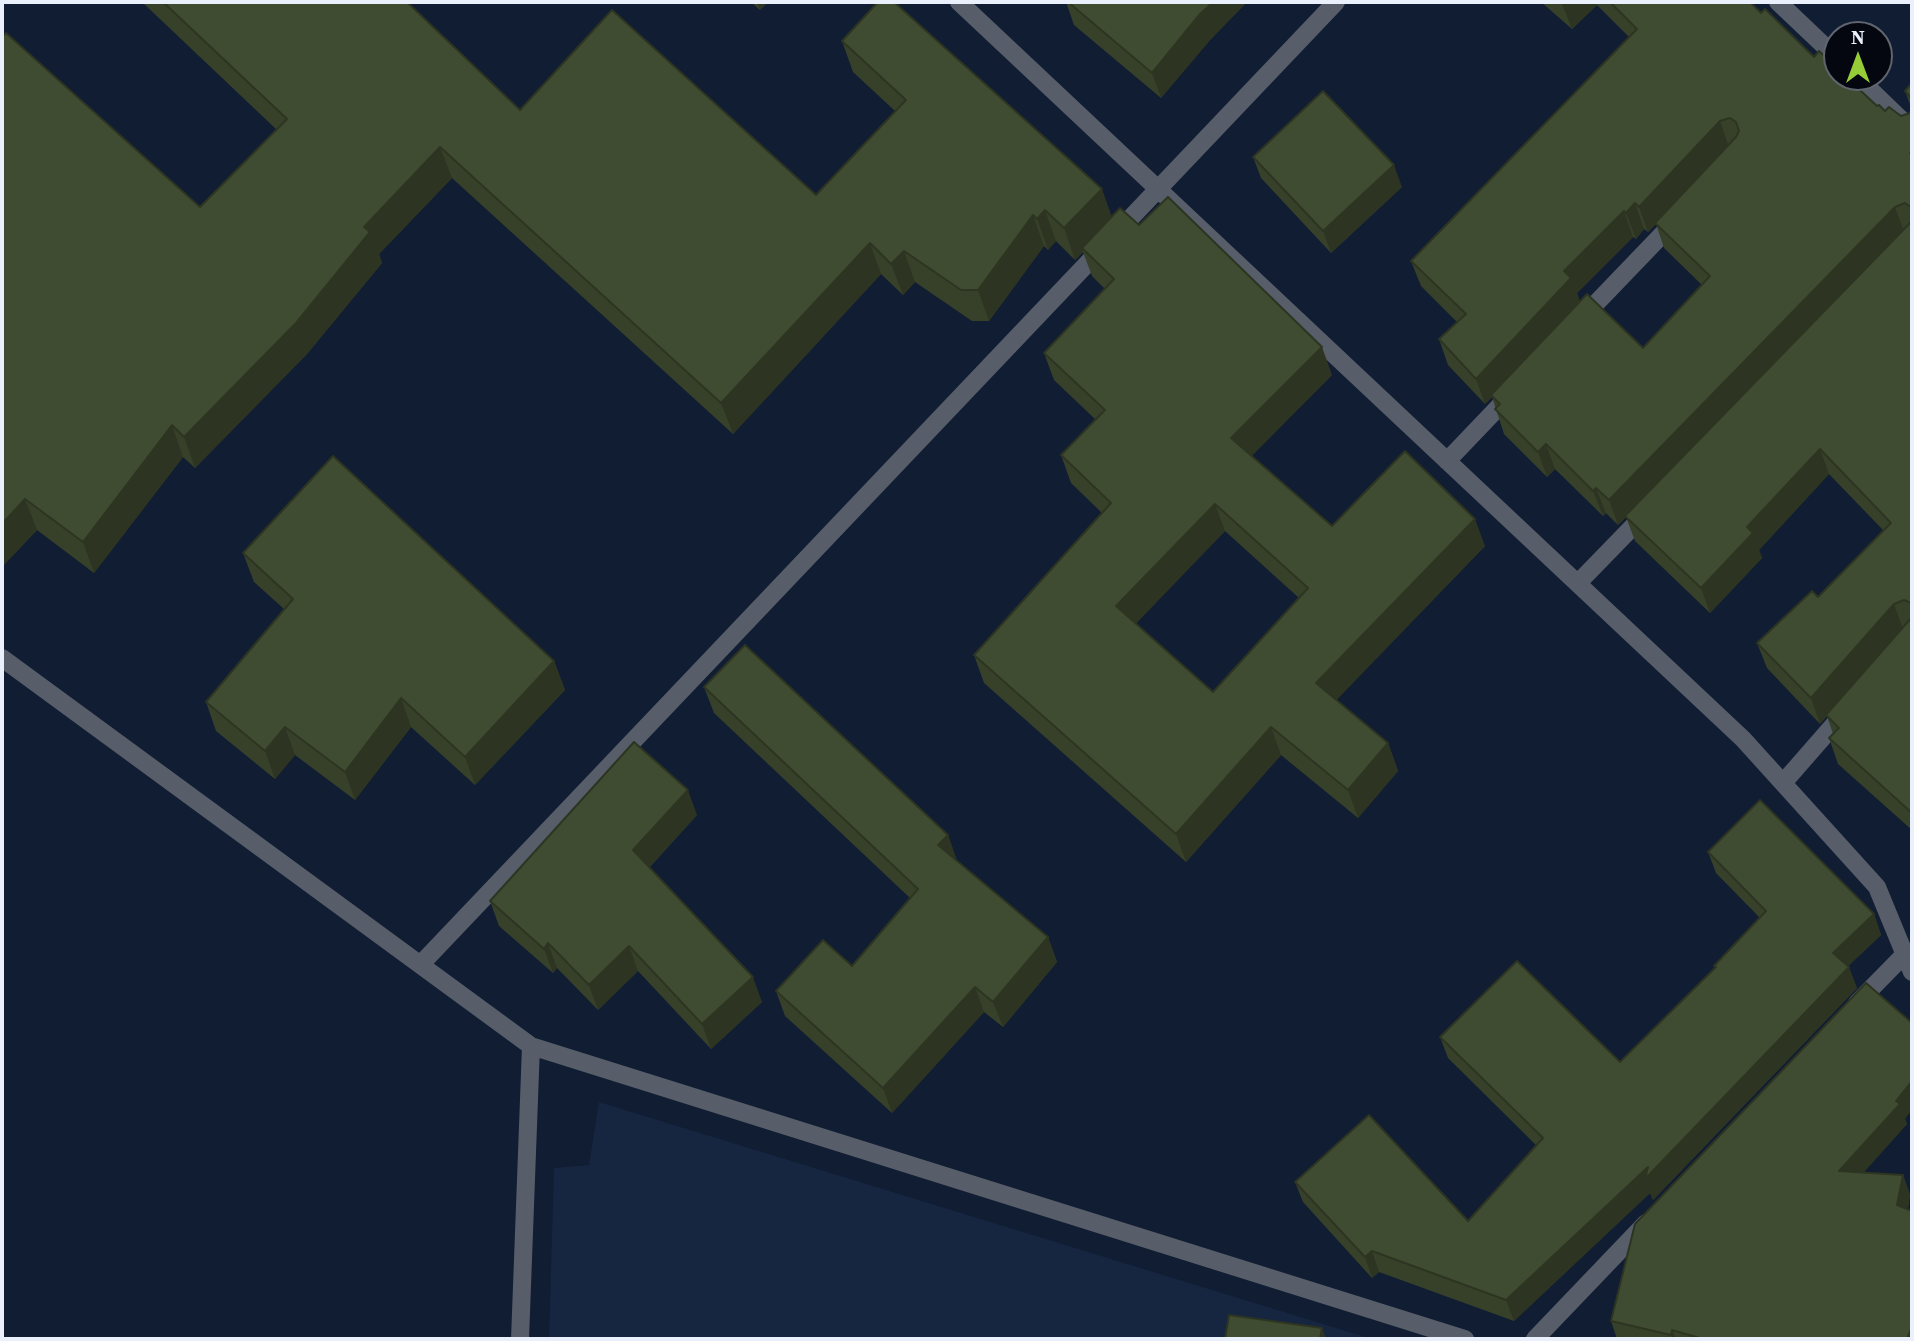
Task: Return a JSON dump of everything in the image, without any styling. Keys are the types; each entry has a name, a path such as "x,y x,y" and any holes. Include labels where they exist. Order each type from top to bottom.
{"street":[{"path":"959,2 1743,739 1877,887 1912,972"},
{"path":"421,964 1336,2"},
{"path":"1778,2 1823,45"},
{"path":"1872,91 1912,130"},
{"path":"1569,332 1690,204"},
{"path":"1447,461 1522,382"},
{"path":"1578,583 1654,505"},
{"path":"2,658 531,1046 1465,1339"},
{"path":"1783,783 1857,699"},
{"path":"1848,1013 1905,954"},
{"path":"520,1339 531,1046"},
{"path":"1535,1339 1658,1211"}],"shaded area":[{"path":"599,1102 1372,1339 549,1339 554,1168 589,1165"}],"building":[{"path":"163,2 407,2 520,110 612,10 816,195 906,100 842,41 878,2 894,2 1102,189 1064,228 1045,210 1037,219 1033,215 978,290 961,290 904,251 891,264 870,243 721,403 440,147 364,227 370,232 296,323 184,437 172,425 83,542 25,499 2,524 2,37 6,33 200,207 287,119"},
{"path":"1068,2 1213,2 1152,73"},
{"path":"1610,2 1750,2 1761,13 1765,9 1814,57 1819,51 1823,55 1823,91 1861,91 1885,111 1889,107 1901,116 1910,113 1912,109 1912,211 1905,203 1895,207 1609,500 1596,488 1593,491 1546,444 1538,452 1495,409 1500,404 1491,395 1587,294 1643,348 1710,276 1655,223 1736,137 1739,131 1736,122 1730,118 1720,121 1639,207 1635,203 1626,213 1624,211 1564,271 1571,278 1476,379 1439,339 1466,314 1411,261 1637,29"},
{"path":"1912,83 1912,99 1905,91"},
{"path":"1323,91 1394,165 1323,231 1253,157"},
{"path":"1168,197 1322,347 1231,438 1332,526 1405,451 1475,519 1316,683 1388,743 1348,790 1271,727 1176,834 974,655 1111,503 1061,455 1105,410 1044,353 1114,279 1082,248 1120,208 1139,225","holes":["1215,504 1308,588 1213,692 1116,606"]},
{"path":"1912,220 1912,608 1911,603 1904,600 1894,604 1811,698 1757,643 1812,591 1818,597 1891,523 1820,449 1747,527 1753,533 1701,588 1625,516"},
{"path":"333,456 554,661 465,757 401,698 345,772 285,727 265,751 206,702 293,599 243,553"},
{"path":"1912,617 1912,813 1829,738 1839,728 1826,715"},
{"path":"745,645 948,835 938,845 1048,937 993,1002 975,987 883,1088 776,991 823,940 852,966 918,889 704,687"},
{"path":"634,742 688,790 633,850 753,977 702,1024 629,946 589,985 548,943 544,949 490,901"},
{"path":"1760,800 1874,914 1833,953 1849,967 1645,1179 1648,1167 1506,1300 1372,1251 1365,1257 1295,1182 1369,1115 1468,1221 1543,1138 1440,1037 1517,961 1620,1062 1716,967 1714,966 1766,911 1708,852"},
{"path":"1866,983 1912,1023 1912,1081 1896,1101 1900,1104 1839,1171 1903,1175 1897,1205 1912,1211 1912,1327 1907,1339 1703,1339 1672,1330 1671,1335 1611,1321 1635,1224"},
{"path":"1229,1315 1322,1328 1320,1339 1225,1339"}]}
